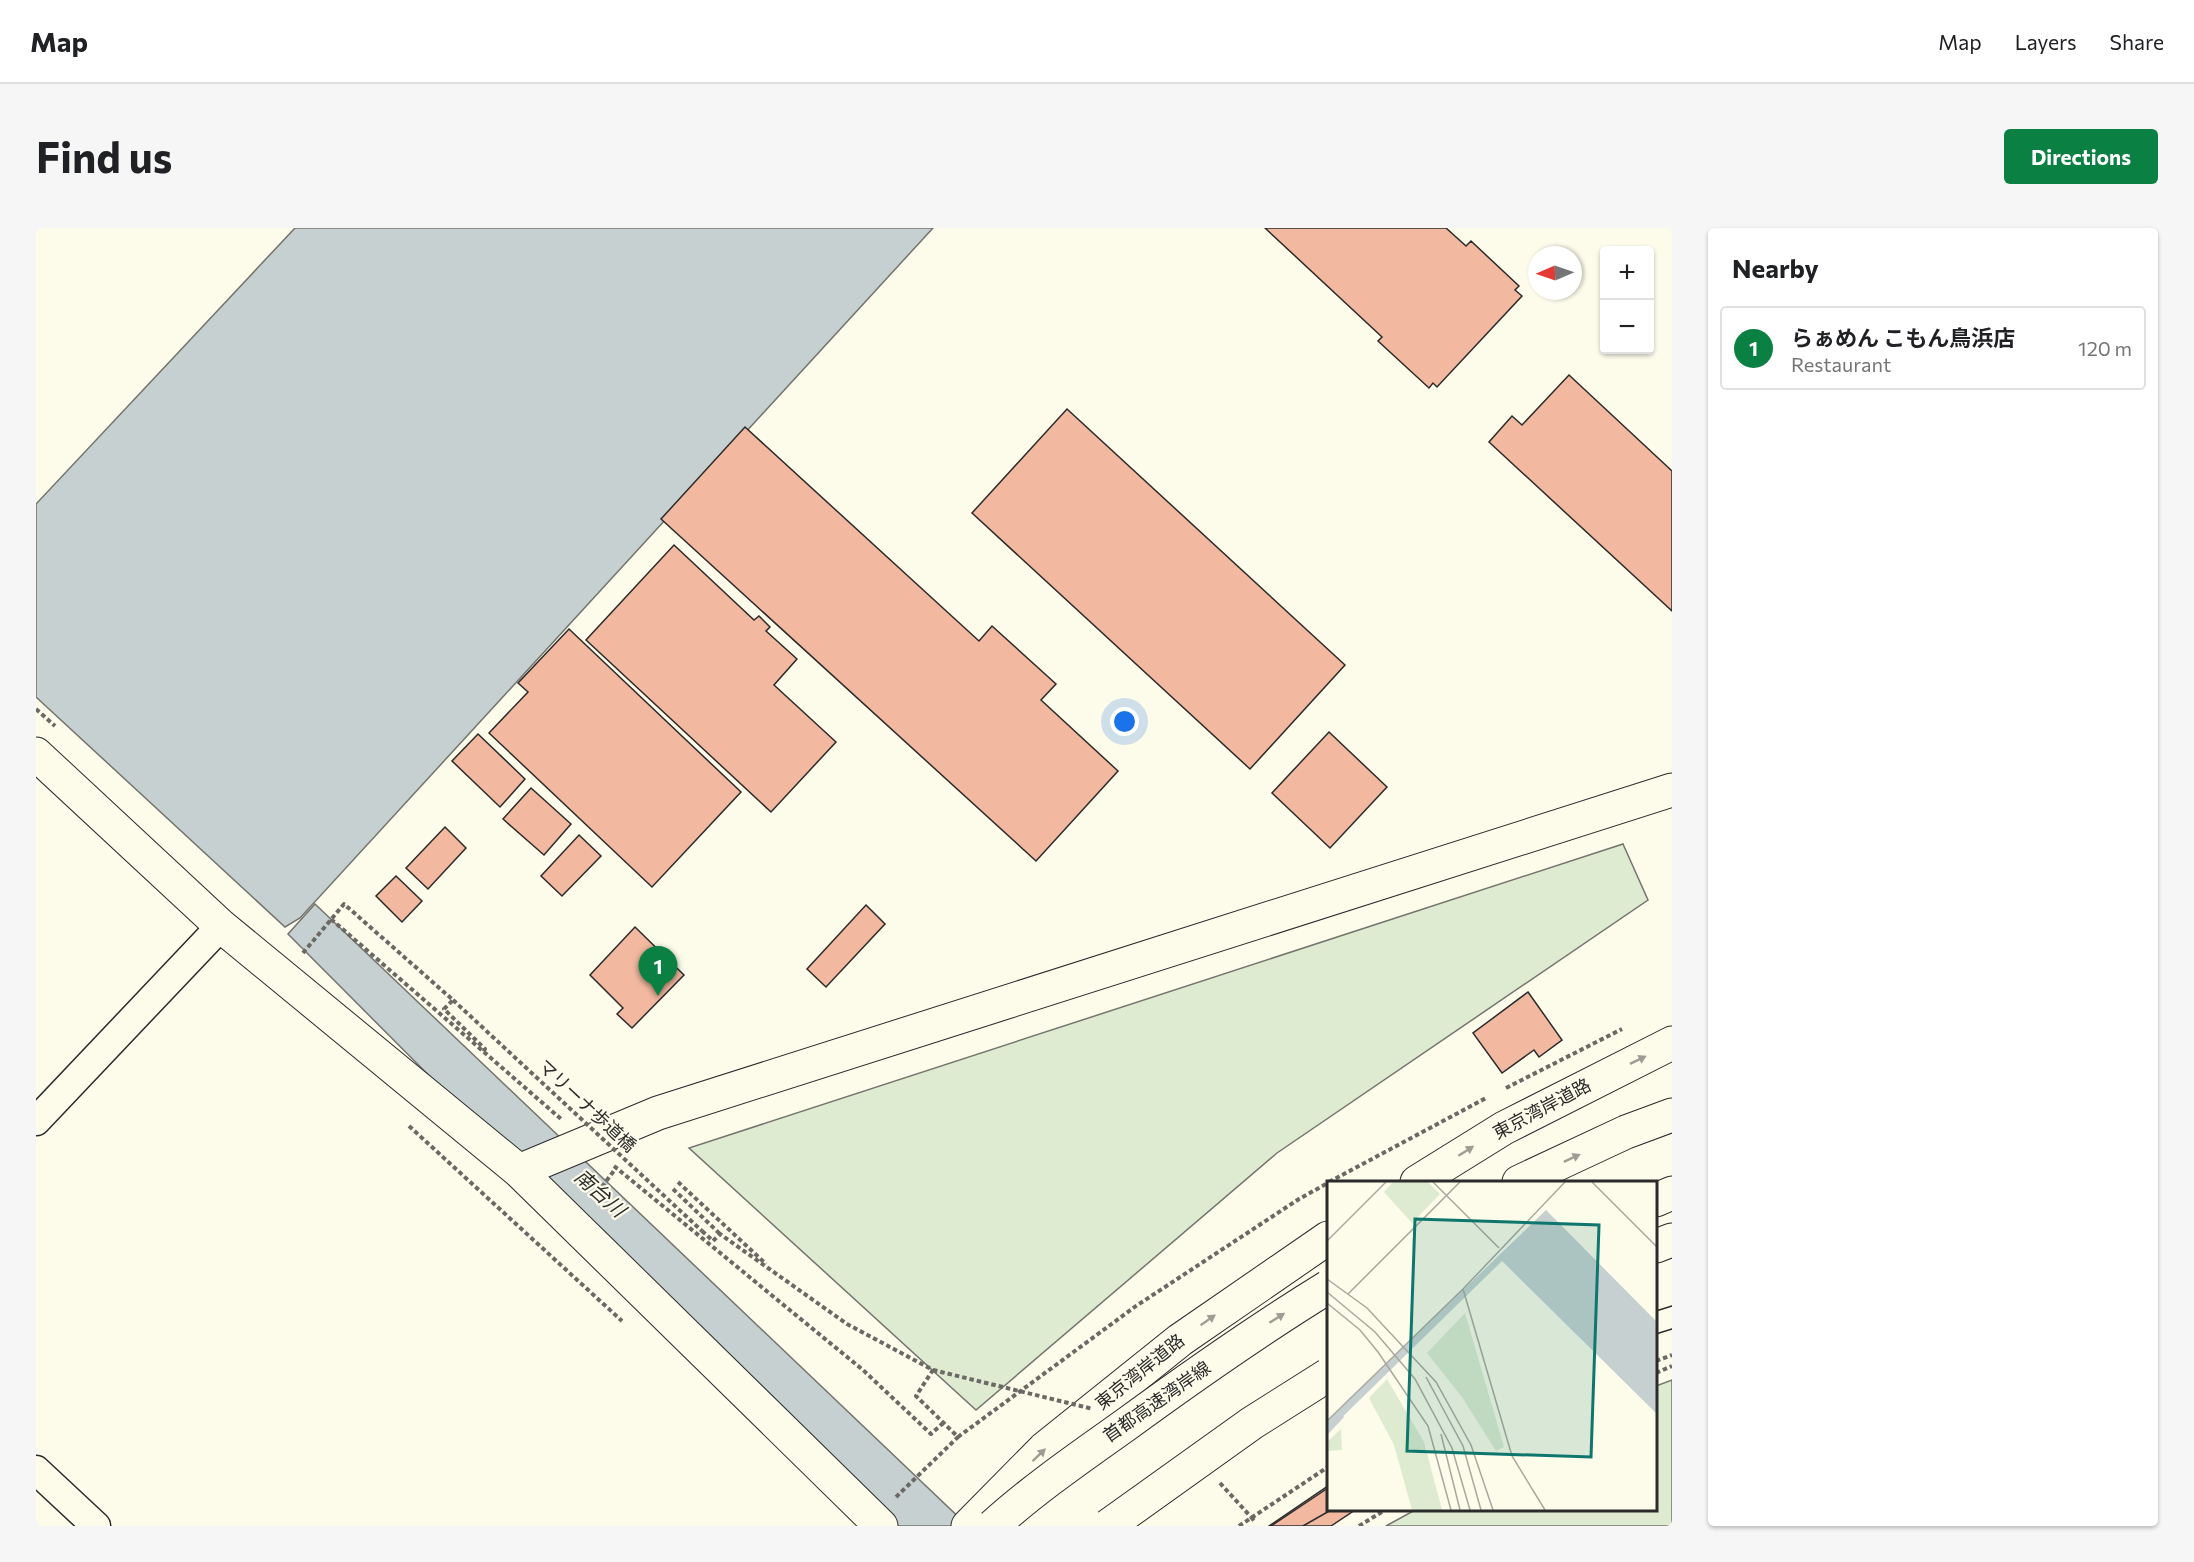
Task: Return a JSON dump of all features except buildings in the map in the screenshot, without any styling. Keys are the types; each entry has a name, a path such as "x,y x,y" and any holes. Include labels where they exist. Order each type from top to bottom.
{"main road":[{"path":"36,754 221,926 519,1171 877,1522"},
{"path":"519,1171 658,1113 1672,790"},
{"name":"東京湾岸道路","path":"1419,1181 1504,1128 1672,1043"},
{"path":"1521,1181 1626,1132 1672,1114"},
{"path":"1657,1200 1672,1193"},
{"name":"東京湾岸道路","path":"968,1526 1044,1449 1180,1340 1327,1239"},
{"path":"1657,1246 1672,1240"},
{"name":"首都高速湾岸線","path":"993,1526 1027,1496 1149,1407 1264,1326 1327,1288"},
{"path":"1108,1526 1252,1423 1327,1376"},
{"path":"1122,1526 1214,1456 1289,1409 1327,1389"}],"street":[{"path":"36,1121 221,926"},
{"path":"36,1470 96,1526"}],"path":[{"name":"マリーナ歩道橋","path":"331,919 344,904 453,1000 702,1232 713,1241 720,1234"},
{"path":"301,954 331,919 569,1126"},
{"path":"453,1000 444,1009 484,1050"},
{"path":"402,1120 626,1324"},
{"path":"610,1163 863,1370 931,1434 942,1424"},
{"path":"593,1198 616,1168"},
{"path":"678,1182 777,1275"},
{"path":"877,1522 958,1437 1136,1306 1299,1199 1327,1184"},
{"path":"673,1189 720,1234 847,1324 933,1370 916,1396 942,1424 958,1437"},
{"path":"1657,1360 1672,1355"},
{"path":"1657,1373 1672,1366"},
{"path":"1239,1526 1327,1468"},
{"path":"1359,1526 1382,1511"},
{"path":"1251,1517 1255,1521"}],"green space":[{"path":"1623,844 1648,900 1277,1153 976,1410 689,1148"},
{"path":"1672,1380 1672,1526 1386,1526 1413,1511 1657,1511 1657,1386"}],"water":[{"path":"295,228 933,228 300,918 285,927 36,697 36,504"},
{"name":"南台川","path":"315,904 968,1526 878,1526 288,934"}],"tram line":[{"path":"1657,1311 1672,1306"},
{"path":"1657,1334 1672,1329"},
{"path":"1271,1526 1327,1489"},
{"path":"1303,1526 1329,1511"}],"place":[{"name":"らぁめん こもん鳥浜店","path":"658,996"}]}
